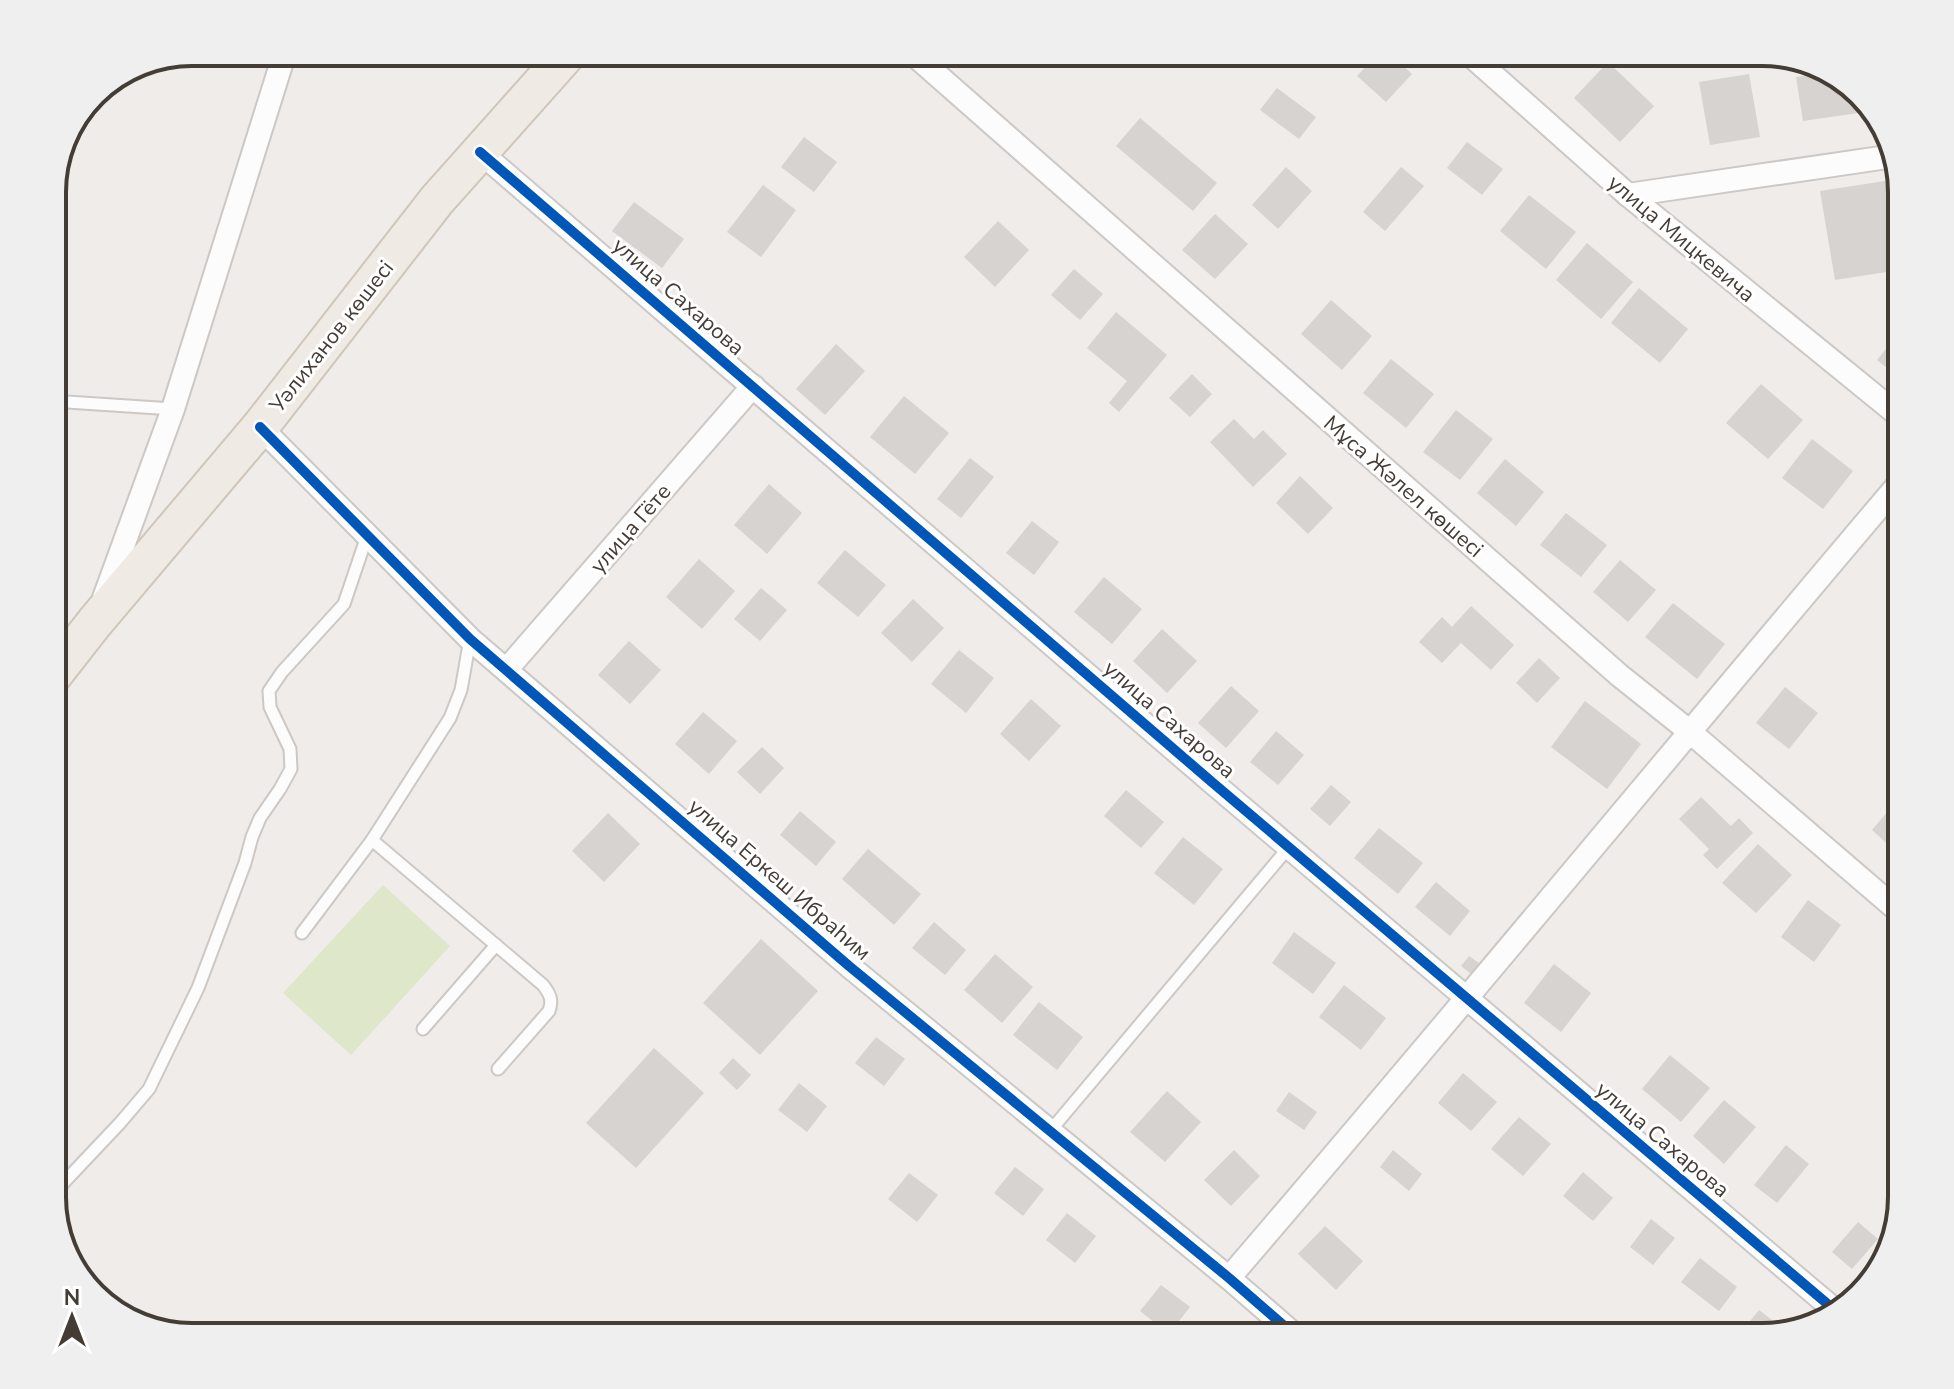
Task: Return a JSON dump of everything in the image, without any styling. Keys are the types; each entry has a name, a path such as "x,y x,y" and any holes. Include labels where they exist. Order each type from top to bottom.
{"main road":[{"name":"Уәлиханов көшесі","path":"66,659 260,427 437,200 557,66"}],"street":[{"path":"95,622 173,409 281,66"},
{"name":"Мұса Жәлел көшесі","path":"927,66 1619,675 1888,902"},
{"name":"улица Мицкевича","path":"1483,66 1628,195 1888,407"},
{"name":"улица Сахарова","path":"480,152 1289,847 1828,1304"},
{"path":"1628,195 1883,158"},
{"name":"улица Гёте","path":"507,669 753,386"},
{"name":"улица Еркеш Ибраһим","path":"260,427 470,639 849,966 1281,1323"},
{"path":"1229,1278 1888,496"}],"lane":[{"path":"66,402 173,409"},
{"path":"66,1180 149,1089 198,988 260,818 291,769 290,749 270,707 269,691 282,672 344,604 367,535"},
{"path":"302,933 372,840 450,718 461,690 470,639"},
{"path":"372,840 549,993 552,1002 549,1011 498,1069"},
{"path":"1051,1130 1289,847"},
{"path":"423,1029 496,945"}],"green space":[{"path":"383,885 450,946 351,1055 283,993"}],"building":[{"path":"1366,66 1403,66 1412,74 1386,102 1357,76"},
{"path":"1604,66 1612,66 1654,106 1620,142 1574,98"},
{"path":"1749,74 1760,137 1710,145 1699,82"},
{"path":"1809,75 1818,79 1839,92 1858,113 1803,121 1796,77"},
{"path":"1277,88 1316,117 1299,139 1260,110"},
{"path":"1140,118 1217,183 1193,211 1116,146"},
{"path":"804,137 837,162 814,192 781,167"},
{"path":"1467,142 1503,169 1482,195 1447,168"},
{"path":"1286,167 1312,191 1278,229 1252,205"},
{"path":"1401,167 1424,186 1385,231 1363,212"},
{"path":"1885,181 1888,272 1835,280 1820,191"},
{"path":"763,185 796,210 761,257 727,232"},
{"path":"1529,195 1576,232 1546,269 1500,231"},
{"path":"634,202 684,239 662,268 612,231"},
{"path":"1215,214 1248,244 1215,279 1182,250"},
{"path":"998,221 1029,250 995,287 964,257"},
{"path":"1587,243 1633,282 1601,319 1556,280"},
{"path":"1074,269 1103,294 1080,320 1051,295"},
{"path":"1639,288 1688,329 1660,363 1611,323"},
{"path":"1331,300 1372,336 1342,370 1301,334"},
{"path":"1116,312 1167,355 1119,412 1109,403 1127,381 1087,348"},
{"path":"836,344 865,371 825,415 796,389"},
{"path":"1888,346 1888,369 1877,360"},
{"path":"1391,359 1434,394 1406,428 1363,393"},
{"path":"1192,374 1212,394 1190,417 1169,398"},
{"path":"1761,384 1803,420 1768,459 1726,423"},
{"path":"904,396 949,433 915,474 870,437"},
{"path":"1456,410 1493,439 1460,480 1423,452"},
{"path":"1234,419 1254,439 1263,430 1287,454 1253,487 1210,442"},
{"path":"1812,439 1853,471 1823,509 1782,478"},
{"path":"970,458 994,477 961,518 937,499"},
{"path":"1505,459 1544,492 1516,526 1477,493"},
{"path":"1300,476 1333,508 1308,534 1276,503"},
{"path":"769,484 802,513 767,554 734,525"},
{"path":"1566,513 1607,545 1581,577 1540,545"},
{"path":"1032,521 1059,542 1034,575 1006,553"},
{"path":"845,550 886,585 858,617 817,583"},
{"path":"699,559 735,591 702,629 666,597"},
{"path":"1620,560 1656,590 1628,622 1593,592"},
{"path":"1104,577 1142,609 1112,644 1074,612"},
{"path":"761,588 787,610 760,641 734,619"},
{"path":"913,599 944,628 912,662 881,633"},
{"path":"1673,603 1725,644 1697,679 1645,637"},
{"path":"1471,606 1514,645 1491,670 1461,643 1442,663 1419,642 1442,617 1452,627"},
{"path":"1162,629 1197,661 1167,693 1133,661"},
{"path":"629,641 661,670 630,704 598,675"},
{"path":"959,650 994,678 966,713 931,684"},
{"path":"1539,658 1560,678 1537,703 1516,683"},
{"path":"1231,686 1259,711 1226,748 1198,723"},
{"path":"1785,687 1818,713 1789,749 1756,723"},
{"path":"1031,699 1061,726 1029,761 1000,734"},
{"path":"1585,701 1641,744 1607,789 1551,747"},
{"path":"703,712 737,741 709,774 675,744"},
{"path":"1276,731 1304,755 1278,785 1250,762"},
{"path":"762,747 784,768 760,794 737,772"},
{"path":"1331,785 1351,802 1330,826 1310,809"},
{"path":"1126,790 1164,822 1141,848 1104,816"},
{"path":"1701,797 1731,826 1739,818 1753,833 1717,869 1703,855 1709,849 1679,819"},
{"path":"800,811 836,842 816,866 780,835"},
{"path":"1888,811 1888,844 1872,830"},
{"path":"608,813 640,844 604,882 572,851"},
{"path":"1379,828 1423,863 1398,894 1354,858"},
{"path":"1183,837 1223,869 1194,905 1154,873"},
{"path":"1758,844 1792,875 1756,913 1722,883"},
{"path":"868,849 921,894 894,925 842,879"},
{"path":"1436,882 1470,911 1450,936 1415,907"},
{"path":"1808,900 1841,925 1814,962 1781,937"},
{"path":"934,922 966,950 945,975 912,948"},
{"path":"1294,932 1336,963 1313,994 1272,963"},
{"path":"761,939 818,991 760,1055 703,1003"},
{"path":"995,954 1033,987 1002,1023 964,990"},
{"path":"1469,956 1479,963 1471,974 1461,966"},
{"path":"1554,964 1591,993 1561,1032 1524,1003"},
{"path":"1344,985 1386,1018 1361,1050 1319,1017"},
{"path":"1039,1002 1083,1037 1057,1070 1013,1035"},
{"path":"876,1037 905,1059 884,1086 855,1063"},
{"path":"654,1048 704,1093 636,1168 586,1123"},
{"path":"1670,1055 1710,1088 1681,1122 1642,1089"},
{"path":"733,1058 751,1075 737,1090 719,1073"},
{"path":"1463,1073 1497,1102 1471,1131 1438,1103"},
{"path":"799,1083 827,1106 807,1132 778,1110"},
{"path":"1167,1091 1201,1122 1165,1162 1130,1132"},
{"path":"1289,1092 1317,1112 1304,1130 1276,1111"},
{"path":"1724,1100 1756,1127 1724,1164 1693,1136"},
{"path":"1519,1117 1551,1144 1523,1176 1491,1149"},
{"path":"1786,1145 1809,1164 1777,1203 1754,1185"},
{"path":"1234,1150 1260,1176 1231,1206 1204,1180"},
{"path":"1393,1150 1422,1174 1409,1191 1380,1167"},
{"path":"1015,1167 1044,1189 1023,1216 994,1193"},
{"path":"1583,1172 1613,1198 1593,1221 1563,1196"},
{"path":"909,1173 938,1195 917,1222 888,1199"},
{"path":"1067,1213 1096,1236 1075,1263 1046,1240"},
{"path":"1651,1219 1675,1238 1653,1265 1630,1247"},
{"path":"1858,1222 1878,1239 1852,1269 1832,1252"},
{"path":"1325,1226 1363,1261 1336,1290 1298,1254"},
{"path":"1700,1258 1737,1287 1719,1311 1681,1282"},
{"path":"1161,1285 1190,1307 1178,1323 1155,1323 1140,1311"},
{"path":"1759,1310 1775,1322 1762,1323 1748,1323"}],"cycle path":[{"path":"480,152 1213,783 1828,1304"},
{"path":"260,427 470,639 849,966 1281,1323"}]}
